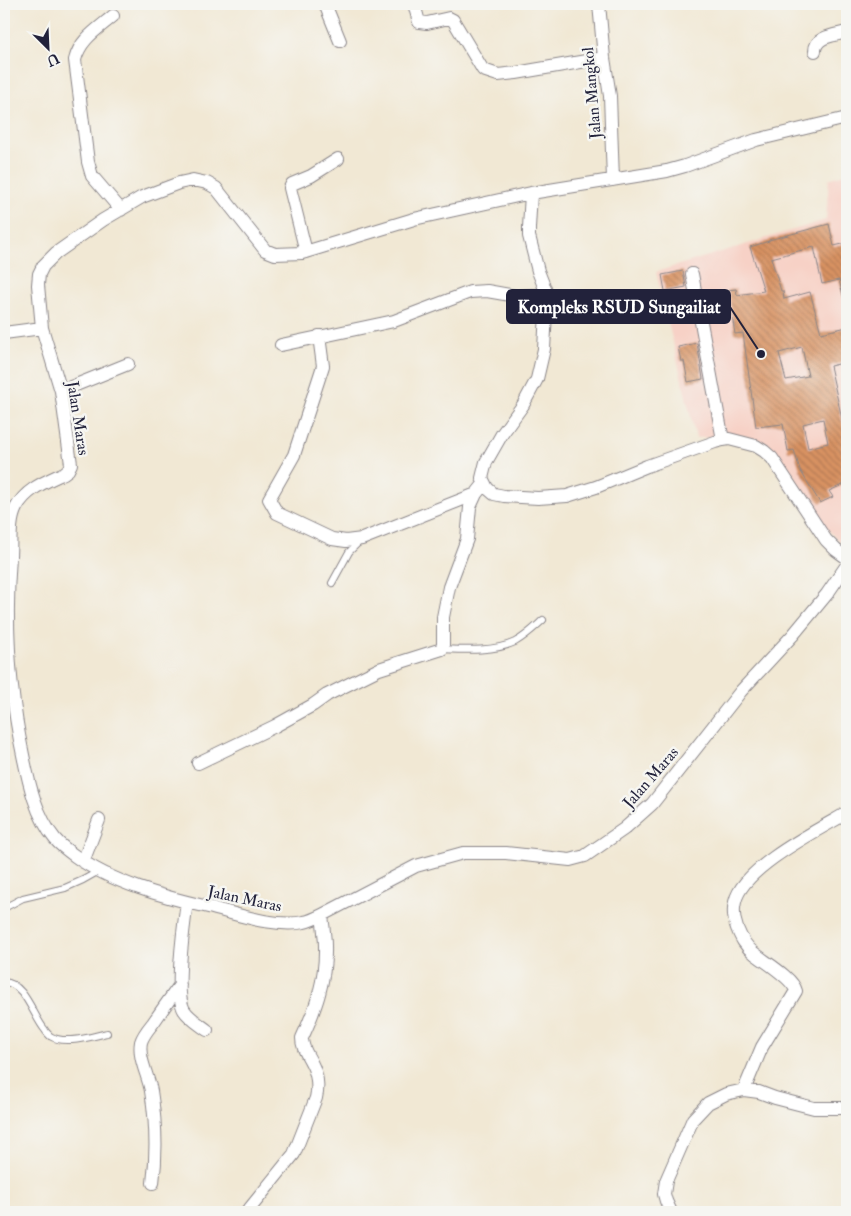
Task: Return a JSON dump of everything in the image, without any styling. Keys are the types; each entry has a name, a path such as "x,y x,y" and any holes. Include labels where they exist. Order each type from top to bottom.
{"street":[{"path":"325,4 340,42"},
{"path":"414,4 419,22 427,24 449,18 453,20 484,70 498,74 604,58"},
{"name":"Jalan Mangkol","path":"599,4 610,96 613,180"},
{"path":"114,16 86,38 78,50 75,60 88,162 92,176 121,210"},
{"path":"815,51 815,46 824,38 847,32"},
{"name":"Jalan Maras","path":"847,118 756,140 667,171 530,193 414,219 302,253 275,254 266,250 216,188 207,183 193,180 178,183 142,198 104,220 56,253 43,266 39,274 38,285 42,328 61,391 71,464 64,473 29,491 20,500 12,519 9,569 7,621 11,678 16,722 28,778 37,807 47,828 55,840 83,862 120,881 187,902 274,923 306,922 416,866 463,854 506,853 570,860 585,856 624,829 652,804 741,691 793,635 827,594 847,565"},
{"path":"306,252 290,188 292,184 311,176 338,159"},
{"path":"198,763 274,726 314,705 327,695 379,668 442,649 443,617 449,587 467,540 470,507 480,489 486,462 502,434 523,405 537,378 544,349 547,294 538,271 529,236 530,193"},
{"path":"692,274 723,440"},
{"path":"281,345 394,321 470,292 487,291 516,296 547,294"},
{"path":"4,333 42,328"},
{"path":"319,336 323,366 294,455 269,499 277,513 332,539 346,541 362,539 480,489 504,496 538,498 567,496 596,487 714,442 729,440 756,446 768,454 779,467 826,540 847,558"},
{"path":"61,391 128,364"},
{"path":"744,1090 762,1047 796,991 789,979 762,960 743,942 735,918 735,900 742,886 755,871 793,844 847,813"},
{"path":"83,862 99,820"},
{"path":"187,902 182,942 181,1003 188,1015 207,1030"},
{"path":"246,1212 294,1154 316,1098 318,1081 302,1045 302,1038 318,998 323,977 326,945 322,915"},
{"path":"153,1183 156,1160 155,1132 151,1091 141,1057 141,1042 180,985"},
{"path":"671,1212 665,1198 664,1189 693,1119 708,1102 726,1094 744,1090 759,1092 814,1108 847,1108"}],"lane":[{"path":"332,583 349,552 362,539"},
{"path":"442,649 477,649 509,644 524,636 543,620"},
{"path":"4,908 23,898 65,888 99,871"},
{"path":"4,982 17,986 49,1036 66,1040 87,1038 107,1033"}],"shaded area":[{"path":"847,173 847,547 826,528 808,503 791,473 768,444 741,435 696,438 656,272 826,220 829,179"}],"building":[{"path":"829,224 834,246 847,243 847,299 844,299 839,280 822,284 814,247 771,258 784,299 810,292 821,333 847,327 847,362 830,366 847,441 847,483 829,491 833,497 820,503 800,470 794,450 788,451 783,424 756,427 743,333 735,334 728,290 736,289 737,295 764,291 750,247","holes":["802,347 808,376 786,380 779,353","823,419 828,443 808,448 803,424"]},
{"path":"683,271 686,287 665,291 662,275"},
{"path":"697,343 703,379 688,382 684,361 681,361 678,347"}],"place":[{"name":"Kompleks RSUD Sungailiat","path":"761,354"}]}
